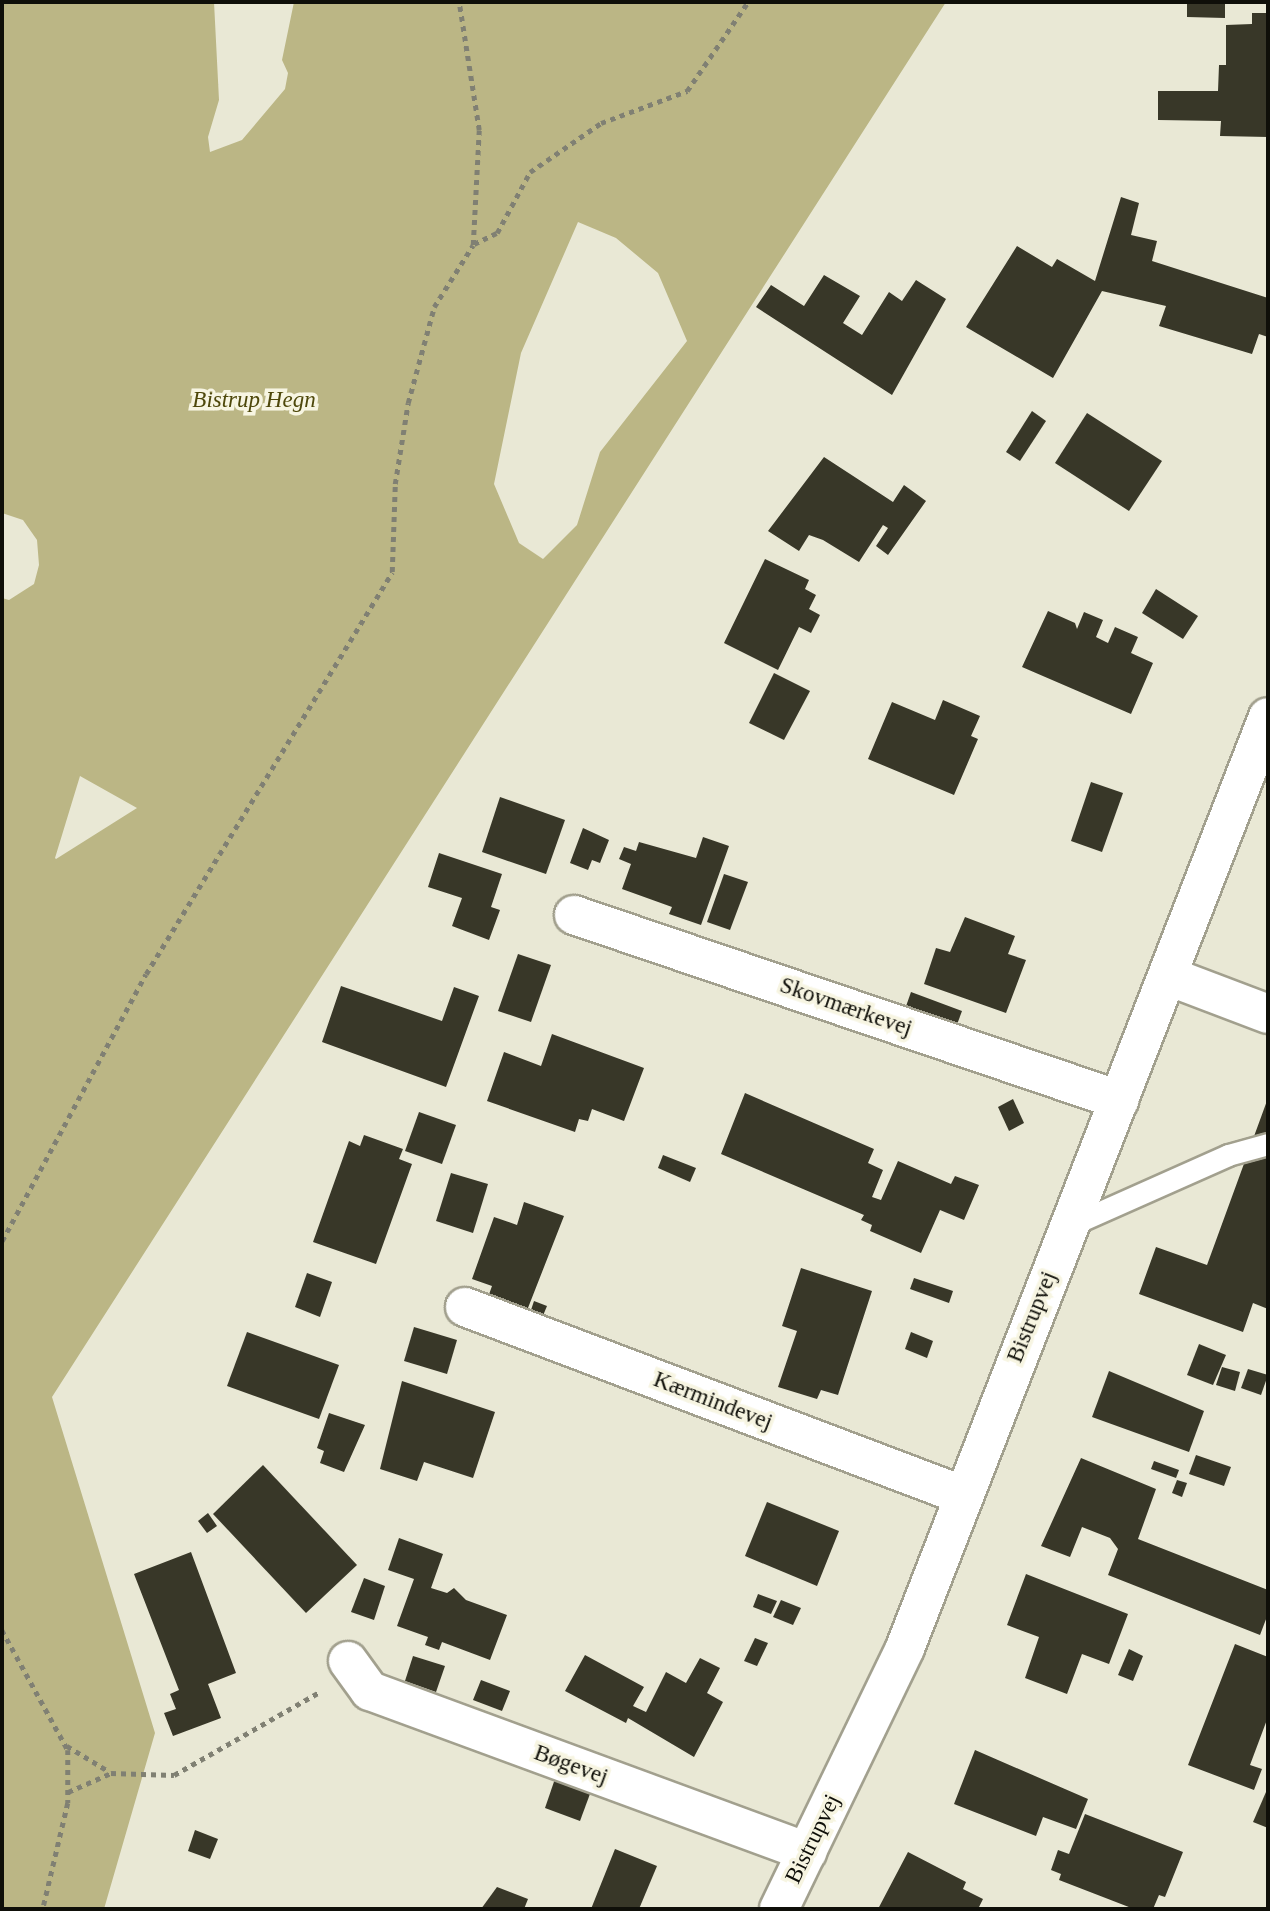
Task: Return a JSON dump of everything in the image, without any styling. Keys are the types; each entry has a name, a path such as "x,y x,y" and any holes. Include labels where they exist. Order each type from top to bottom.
{"street":[{"name":"Bistrupvej","path":"779,1909 905,1648 962,1496 1268,717"},
{"name":"Skovmærkevej","path":"574,915 1119,1100"},
{"path":"1168,976 1268,1014"},
{"name":"Kærmindevej","path":"465,1307 962,1496"},
{"name":"Bøgevej","path":"353,1668 370,1691 807,1852"}],"lane":[{"path":"1069,1226 1228,1155 1268,1144"}],"path":[{"path":"2,1241 146,974 392,572 395,484 408,402 434,307 473,245 479,130 459,2"},
{"path":"473,245 497,233 530,172 601,123 687,91 748,2"},
{"path":"2,1630 64,1745 68,1792 43,1909"},
{"path":"68,1792 111,1773 174,1774 353,1668"},
{"path":"64,1745 111,1773"}],"green space":[{"name":"Bistrup Hegn","path":"2,2 214,2 219,100 208,137 210,152 242,140 285,89 288,73 282,60 294,2 946,2 52,1397 155,1733 104,1909 2,1909 2,598 9,600 34,584 39,565 37,540 23,520 2,513","holes":["578,222 616,238 658,273 687,341 600,452 577,525 543,559 519,543 494,484 521,353","80,776 137,808 56,859 55,858"]}],"building":[{"path":"1187,2 1225,2 1225,18 1187,17"},
{"path":"1252,13 1268,13 1268,137 1220,136 1221,121 1158,120 1158,91 1218,91 1219,65 1226,65 1226,25 1252,24"},
{"path":"1121,197 1139,203 1131,235 1157,241 1152,261 1268,298 1268,337 1259,334 1252,354 1159,326 1166,306 1102,291 1053,378 966,327 1017,246 1052,267 1057,259 1095,281"},
{"path":"824,275 860,296 843,323 862,335 889,292 902,301 916,280 946,299 892,395 756,307 771,285 804,306"},
{"path":"1032,411 1046,421 1020,461 1006,452"},
{"path":"1087,413 1162,461 1129,511 1055,463"},
{"path":"824,457 893,502 904,485 926,501 888,555 876,546 888,528 883,525 859,562 823,540 809,535 799,551 768,531"},
{"path":"765,559 809,580 805,589 816,595 809,609 820,615 811,633 799,627 778,670 724,643"},
{"path":"1156,589 1198,616 1183,639 1142,613"},
{"path":"1048,611 1075,623 1077,629 1084,612 1103,620 1096,637 1108,643 1115,627 1138,637 1131,653 1153,663 1131,714 1022,667"},
{"path":"774,673 810,691 784,740 749,723"},
{"path":"943,700 980,716 971,736 978,739 954,795 868,759 892,702 935,720"},
{"path":"1091,782 1123,793 1102,852 1071,841"},
{"path":"500,797 565,820 546,874 482,852"},
{"path":"583,828 609,840 600,863 592,860 588,870 570,863"},
{"path":"703,837 729,846 701,925 669,914 672,907 622,889 631,864 619,859 624,847 636,851 639,842 696,858"},
{"path":"439,853 502,874 491,907 500,910 489,940 452,926 462,898 428,887"},
{"path":"724,874 748,882 730,930 707,922"},
{"path":"965,917 1015,936 1008,954 1026,960 1006,1013 924,984 936,948 950,952"},
{"path":"518,954 551,965 531,1022 498,1011"},
{"path":"341,986 442,1021 454,987 479,996 446,1087 322,1042"},
{"path":"911,992 962,1011 955,1030 904,1012"},
{"path":"552,1034 644,1068 624,1121 592,1109 588,1121 579,1119 575,1132 487,1101 504,1052 541,1066"},
{"path":"745,1093 874,1149 868,1163 883,1170 872,1197 881,1200 898,1161 951,1184 955,1176 979,1185 964,1220 940,1210 921,1253 870,1231 872,1225 861,1220 864,1215 721,1154"},
{"path":"1268,1098 1268,1309 1253,1303 1243,1332 1139,1294 1156,1247 1207,1265"},
{"path":"1013,1099 1024,1123 1009,1131 998,1107"},
{"path":"419,1112 456,1125 442,1164 405,1151"},
{"path":"364,1135 403,1149 399,1159 412,1164 376,1264 313,1242 349,1141 360,1146"},
{"path":"663,1155 696,1168 690,1182 658,1168"},
{"path":"451,1173 488,1184 473,1233 436,1221"},
{"path":"524,1202 564,1216 526,1313 487,1300 492,1286 472,1279 494,1217 517,1225"},
{"path":"801,1268 872,1291 838,1395 821,1390 817,1399 778,1387 797,1331 782,1326"},
{"path":"307,1273 332,1282 320,1317 295,1307"},
{"path":"914,1278 953,1291 949,1303 910,1289"},
{"path":"534,1301 547,1306 542,1318 530,1313"},
{"path":"414,1327 457,1340 447,1374 404,1361"},
{"path":"247,1332 339,1365 319,1419 227,1386"},
{"path":"911,1332 933,1341 927,1358 905,1349"},
{"path":"1199,1344 1226,1355 1213,1385 1187,1375"},
{"path":"1222,1367 1240,1372 1235,1391 1216,1385"},
{"path":"1248,1369 1268,1375 1261,1395 1241,1388"},
{"path":"1109,1371 1204,1411 1189,1452 1092,1417"},
{"path":"402,1381 495,1412 473,1478 424,1462 417,1481 380,1469"},
{"path":"329,1413 365,1425 344,1472 320,1463 324,1451 317,1448"},
{"path":"1196,1455 1231,1467 1224,1486 1189,1474"},
{"path":"1081,1458 1156,1489 1138,1539 1268,1590 1268,1614 1260,1635 1108,1575 1118,1549 1110,1538 1082,1527 1070,1557 1041,1546"},
{"path":"1154,1461 1179,1470 1176,1478 1151,1469"},
{"path":"263,1465 357,1565 306,1613 213,1514"},
{"path":"1177,1480 1187,1483 1182,1497 1172,1493"},
{"path":"767,1502 839,1531 817,1586 745,1556"},
{"path":"208,1513 217,1526 207,1533 198,1521"},
{"path":"399,1538 443,1554 431,1588 447,1593 454,1588 466,1600 507,1615 490,1660 442,1642 439,1650 425,1645 428,1637 397,1626 414,1579 388,1570"},
{"path":"191,1552 236,1673 208,1684 221,1718 173,1736 164,1713 176,1709 170,1694 179,1690 134,1574"},
{"path":"1026,1574 1128,1614 1109,1664 1082,1654 1067,1694 1025,1678 1039,1637 1007,1625"},
{"path":"364,1578 385,1586 374,1620 351,1612"},
{"path":"758,1594 777,1601 771,1614 753,1607"},
{"path":"781,1600 801,1608 793,1625 773,1617"},
{"path":"755,1638 768,1643 757,1666 744,1661"},
{"path":"1235,1644 1268,1657 1268,1717 1250,1765 1262,1769 1254,1790 1188,1765"},
{"path":"1129,1649 1143,1656 1133,1681 1118,1675"},
{"path":"585,1655 644,1687 633,1706 646,1712 666,1672 686,1683 700,1658 720,1668 707,1693 723,1702 694,1757 628,1718 626,1723 565,1691"},
{"path":"413,1656 445,1666 436,1692 405,1681"},
{"path":"481,1680 510,1691 502,1711 473,1700"},
{"path":"975,1750 1088,1799 1076,1829 1043,1817 1036,1836 954,1804"},
{"path":"558,1770 594,1783 580,1821 545,1808"},
{"path":"1266,1792 1268,1793 1268,1828 1253,1822"},
{"path":"1085,1814 1183,1852 1165,1897 1159,1895 1153,1909 1134,1909 1059,1880 1061,1874 1051,1870 1058,1850 1069,1854"},
{"path":"195,1830 218,1839 210,1859 188,1851"},
{"path":"615,1849 657,1866 639,1909 591,1909"},
{"path":"908,1852 966,1882 963,1889 983,1899 978,1909 878,1909"},
{"path":"497,1887 528,1899 524,1909 481,1909"}]}
